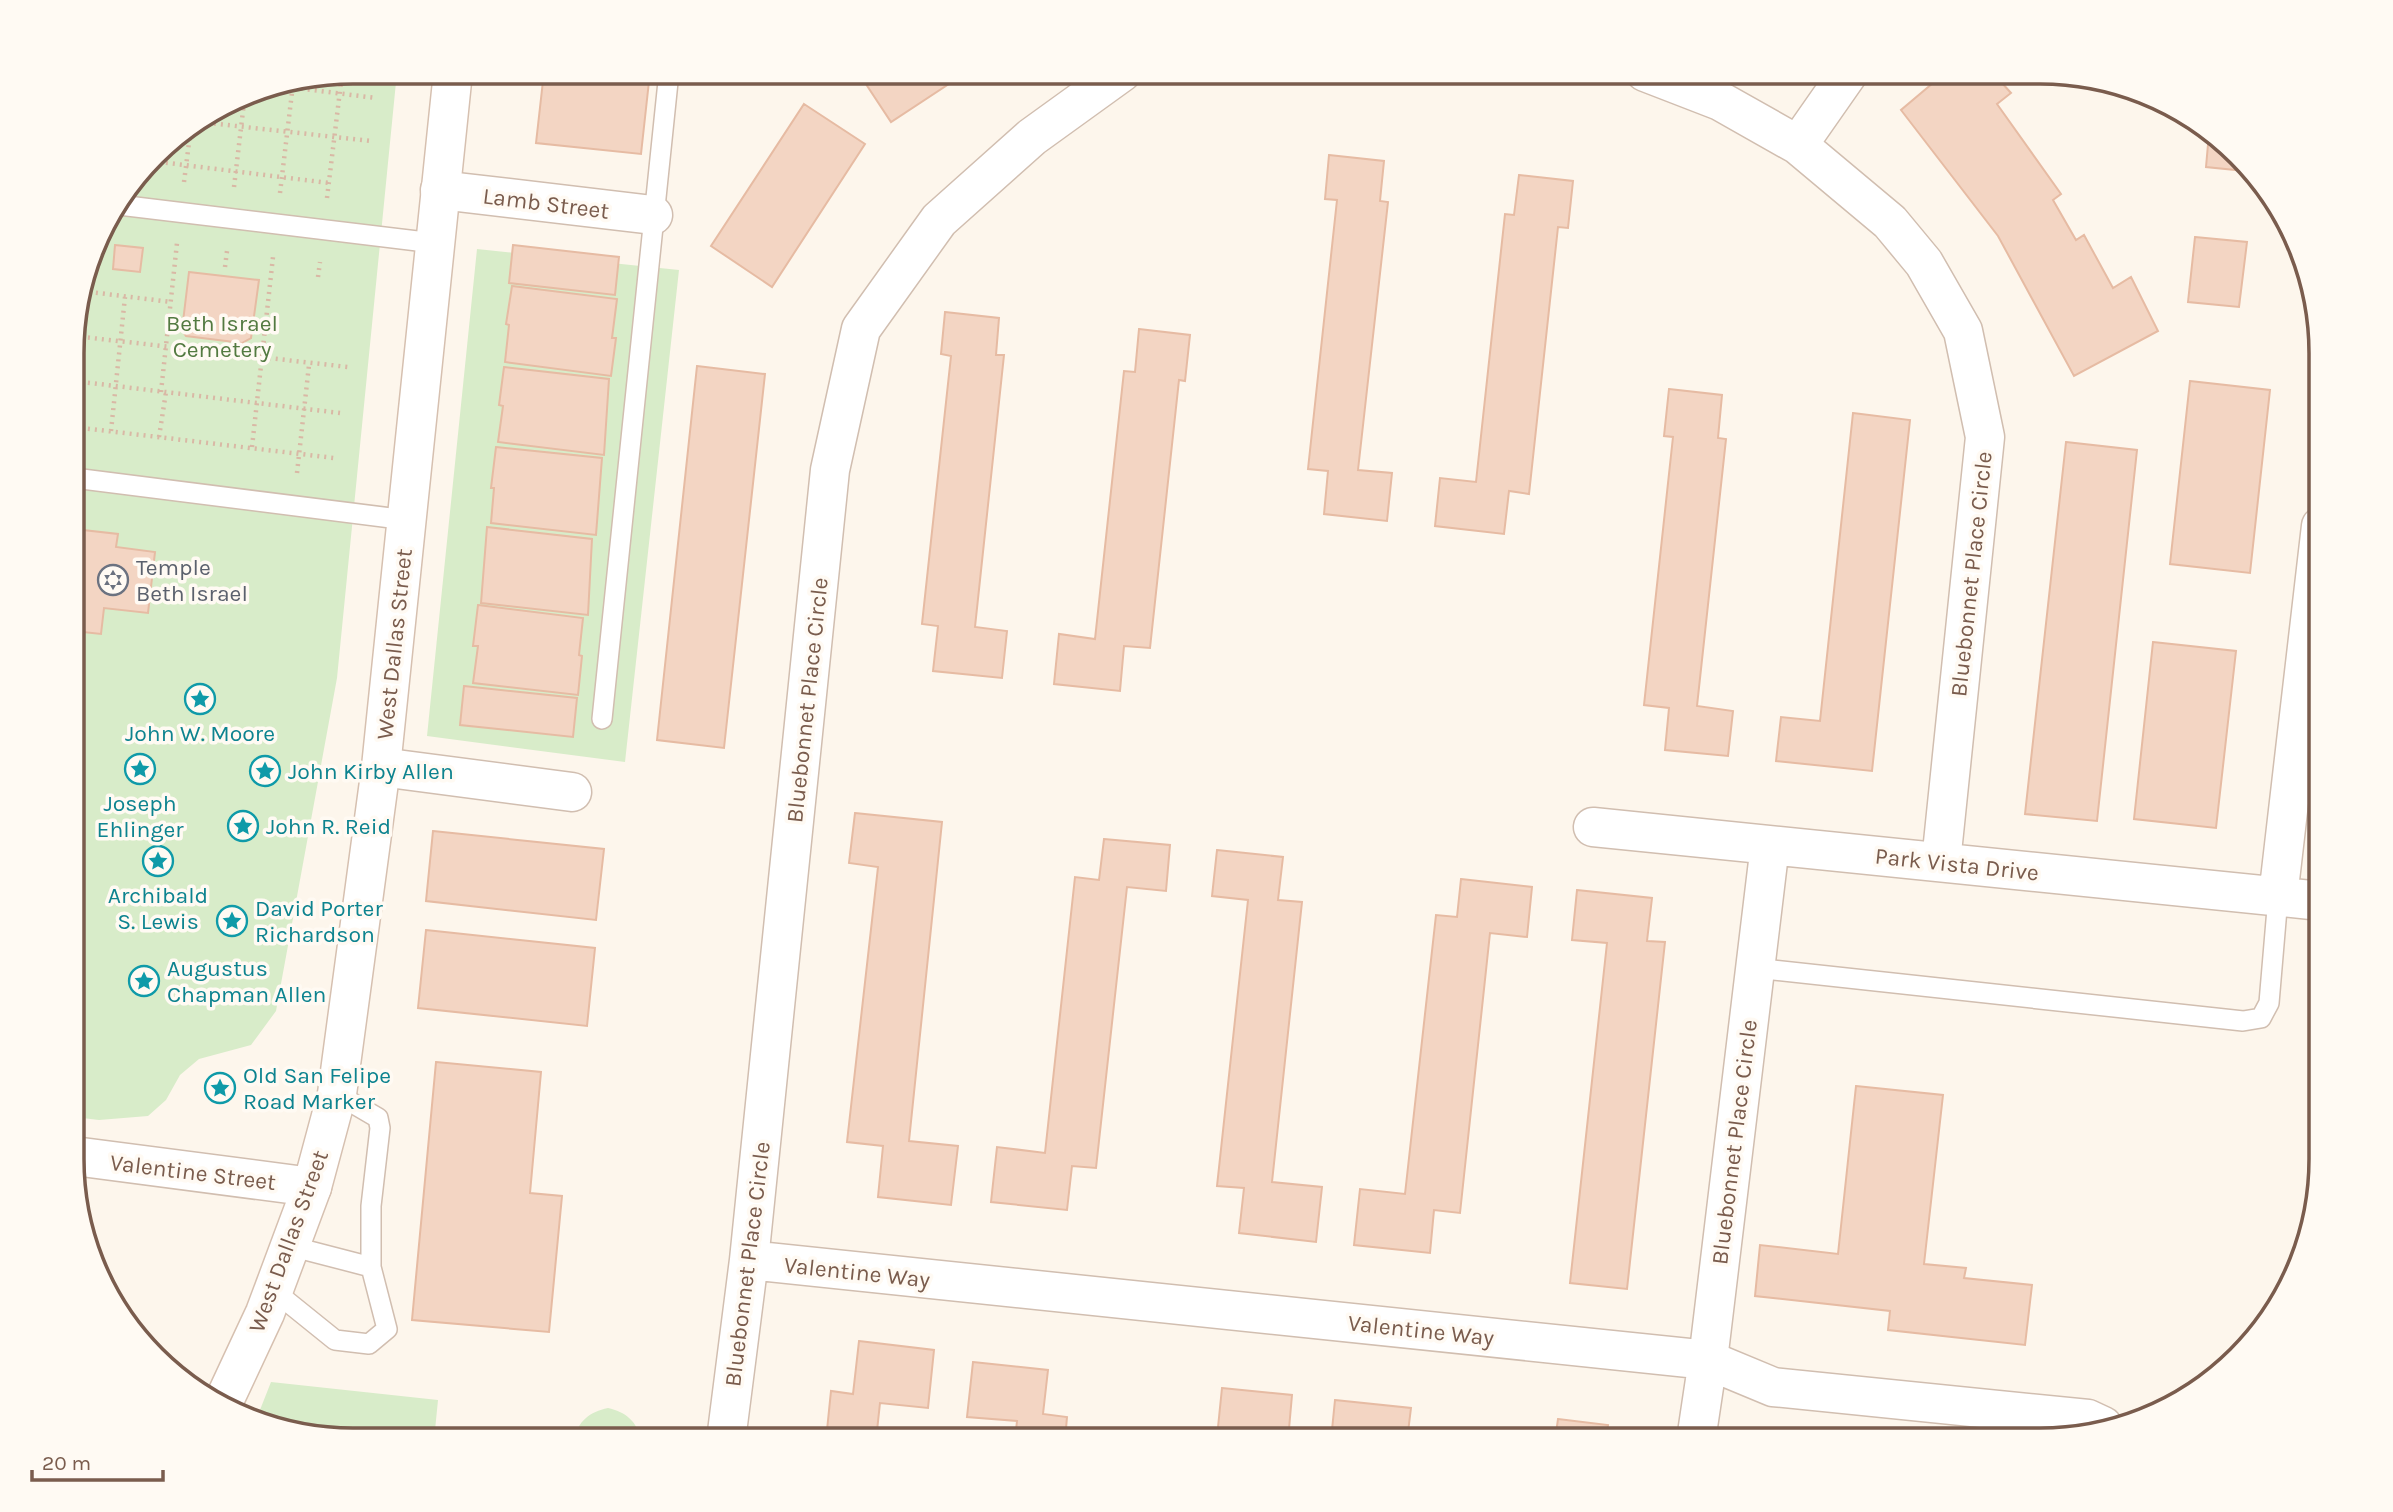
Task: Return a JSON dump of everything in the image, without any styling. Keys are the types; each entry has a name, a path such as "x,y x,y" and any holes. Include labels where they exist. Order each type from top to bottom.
{"street":[{"name":"West Dallas Street","path":"226,1396 265,1313 312,1187 337,1094 382,767 452,84"},
{"name":"Bluebonnet Place Circle","path":"728,1428 749,1260 830,470 861,329 939,220 1032,137 1105,84"},
{"name":"Bluebonnet Place Circle","path":"1676,84 1720,101 1798,145 1890,222 1924,263 1963,331 1985,436 1941,862"},
{"path":"1798,145 1841,84"},
{"name":"Lamb Street","path":"440,190 653,215"},
{"path":"2278,897 2309,630"},
{"path":"382,767 572,792"},
{"name":"Park Vista Drive","path":"1593,827 2309,900"},
{"name":"Bluebonnet Place Circle","path":"1698,1428 1770,845"},
{"name":"Valentine Street","path":"84,1157 312,1187"},
{"name":"Valentine Way","path":"749,1260 1708,1360 1773,1387 2094,1423"}],"lane":[{"path":"602,719 668,84"},
{"path":"127,206 434,243"},
{"path":"84,479 407,520"},
{"path":"1755,968 2243,1021 2261,1018 2269,1003 2278,897"},
{"path":"273,1290 335,1340 369,1344 387,1329 372,1267 371,1206 380,1128 378,1118 337,1094"},
{"path":"290,1246 372,1267"}],"path":[{"path":"324,230 341,85"},
{"path":"306,88 376,98"},
{"path":"252,447 291,91"},
{"path":"225,267 243,107"},
{"path":"213,123 371,142"},
{"path":"159,437 166,347 189,140"},
{"path":"163,163 329,183"},
{"path":"91,292 171,302"},
{"path":"111,431 125,296"},
{"path":"85,337 348,368"},
{"path":"293,505 309,365"},
{"path":"84,382 340,413"},
{"path":"84,428 334,458"}],"green space":[{"name":"Beth Israel Cemetery","path":"353,84 396,84 337,678 276,1011 251,1045 199,1059 180,1075 166,1100 148,1116 99,1120 84,1118 84,353 86,318 93,283 104,250 129,203 163,163 203,129 250,104 300,89"},
{"path":"477,249 679,270 625,762 427,736"},
{"path":"271,1382 438,1400 435,1428 318,1426 259,1412"},
{"path":"608,1408 620,1412 630,1418 637,1428 578,1428 586,1418"}],"building":[{"path":"543,84 649,84 641,154 536,143"},
{"path":"866,84 949,84 891,122"},
{"path":"1932,84 2003,84 2011,93 1997,104 2061,194 2053,200 2076,240 2084,235 2113,288 2131,277 2158,331 2074,376 1998,236 1901,110"},
{"path":"804,104 865,144 772,287 711,246"},
{"path":"2208,143 2237,170 2206,167"},
{"path":"1329,155 1384,161 1380,201 1388,202 1358,470 1392,473 1387,521 1324,514 1328,471 1308,469 1337,200 1325,199"},
{"path":"1519,175 1573,181 1568,228 1558,227 1529,494 1509,491 1504,534 1435,526 1440,478 1476,482 1505,214 1514,215"},
{"path":"2195,237 2247,242 2239,307 2188,302"},
{"path":"115,245 143,248 140,272 113,269"},
{"path":"513,245 619,257 615,295 509,283"},
{"path":"189,272 259,280 251,338 242,343 186,336 182,330"},
{"path":"512,286 617,299 611,376 505,362 509,325 506,324"},
{"path":"945,312 999,318 996,355 1004,355 975,627 1007,631 1002,678 933,671 938,626 922,624 951,356 941,354"},
{"path":"1139,329 1190,335 1185,381 1179,380 1150,648 1124,646 1120,691 1054,684 1059,634 1095,639 1124,371 1135,372"},
{"path":"697,366 765,374 724,748 657,740"},
{"path":"504,367 609,379 604,455 498,442 503,406 499,405"},
{"path":"2190,381 2270,390 2250,573 2170,564"},
{"path":"1669,389 1722,395 1718,438 1726,439 1697,706 1733,711 1728,756 1665,750 1669,708 1644,705 1673,437 1664,436"},
{"path":"1853,413 1910,420 1872,771 1776,761 1781,717 1820,721"},
{"path":"2066,442 2137,450 2097,821 2025,814"},
{"path":"496,447 602,458 596,535 491,523 494,488 491,488"},
{"path":"487,527 592,539 588,615 481,603"},
{"name":"Temple Beth Israel","path":"84,530 118,534 116,547 155,552 148,613 104,608 101,634 84,632"},
{"path":"478,605 583,618 578,695 473,683 478,646 473,646"},
{"path":"2153,642 2236,651 2216,828 2134,819"},
{"path":"464,686 577,698 573,737 460,725"},
{"path":"855,813 942,822 909,1141 958,1146 951,1205 878,1197 883,1146 847,1142 878,867 849,863"},
{"path":"433,831 604,849 596,920 426,901"},
{"path":"1104,839 1170,845 1166,891 1127,887 1096,1168 1072,1166 1067,1210 991,1202 997,1147 1045,1153 1075,877 1099,880"},
{"path":"1217,850 1283,857 1278,900 1302,902 1272,1182 1322,1187 1316,1242 1239,1233 1244,1188 1217,1186 1248,900 1212,896"},
{"path":"1461,879 1532,887 1527,937 1490,933 1460,1213 1434,1210 1430,1253 1354,1245 1360,1189 1405,1194 1436,915 1457,917"},
{"path":"1577,890 1652,898 1647,941 1665,942 1627,1289 1570,1283 1607,943 1572,940"},
{"path":"426,930 595,948 587,1026 418,1008"},
{"path":"436,1062 541,1072 530,1193 562,1196 549,1332 412,1320"},
{"path":"1856,1086 1943,1095 1924,1264 1966,1268 1964,1278 2032,1285 2025,1345 1888,1330 1890,1311 1755,1296 1760,1245 1838,1254"},
{"path":"859,1341 934,1350 928,1408 880,1403 877,1428 827,1428 831,1391 853,1394"},
{"path":"973,1362 1048,1370 1043,1414 1067,1417 1066,1428 1016,1428 1017,1421 967,1417"},
{"path":"1222,1388 1292,1395 1289,1428 1218,1428"},
{"path":"1335,1400 1411,1408 1408,1428 1332,1428"},
{"path":"1558,1419 1608,1425 1608,1428 1557,1428"}],"place":[{"name":"Temple Beth Israel","path":"113,580"},
{"name":"John W. Moore","path":"200,699"},
{"name":"Joseph Ehlinger","path":"140,769"},
{"name":"John Kirby Allen","path":"265,771"},
{"name":"John R. Reid","path":"243,826"},
{"name":"Archibald S. Lewis","path":"158,861"},
{"name":"David Porter Richardson","path":"232,921"},
{"name":"Augustus Chapman Allen","path":"144,981"},
{"name":"Old San Felipe Road Marker","path":"220,1088"}]}
